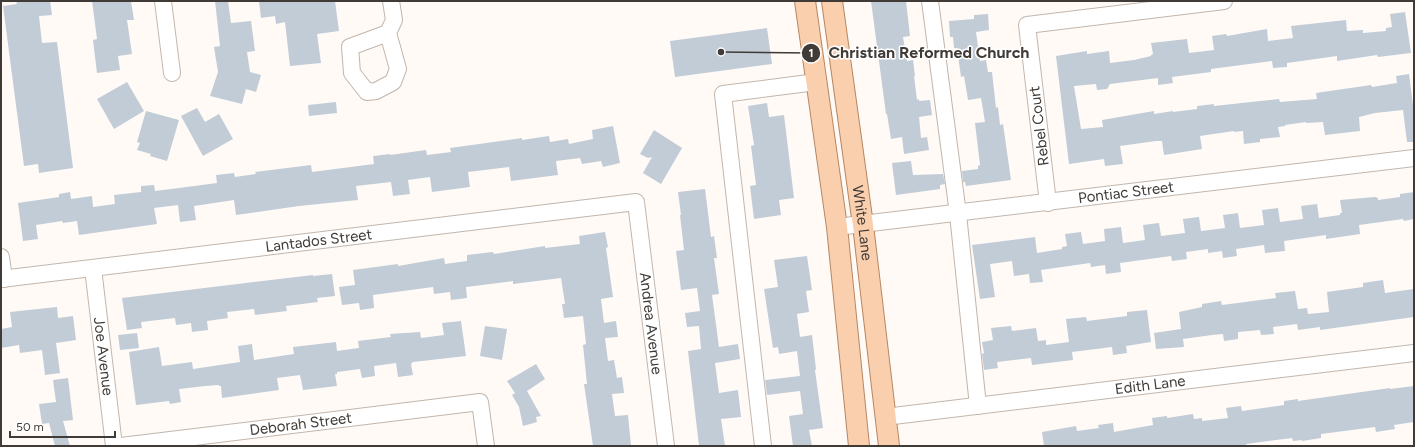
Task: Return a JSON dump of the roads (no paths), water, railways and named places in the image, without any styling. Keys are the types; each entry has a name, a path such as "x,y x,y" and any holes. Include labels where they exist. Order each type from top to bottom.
{"main road":[{"name":"White Lane","path":"804,1 837,227 860,446"},
{"name":"White Lane","path":"832,1 863,225 889,446"}],"street":[{"path":"163,1 172,73"},
{"path":"388,33 394,20 391,1"},
{"path":"930,1 958,214 978,406"},
{"name":"Rebel Court","path":"1048,203 1027,25 1224,1"},
{"path":"764,446 723,94 816,82"},
{"name":"Pontiac Street","path":"837,227 958,214 1414,158"},
{"name":"Lantados Street","path":"2,279 636,202"},
{"name":"Andrea Avenue","path":"636,202 666,446"},
{"path":"1,257 2,279"},
{"name":"Joe Avenue","path":"93,268 114,446"},
{"name":"Edith Lane","path":"885,417 1414,353"},
{"name":"Deborah Street","path":"121,446 480,402 486,446"}],"place":[{"name":"Christian Reformed Church","path":"721,52"}]}
